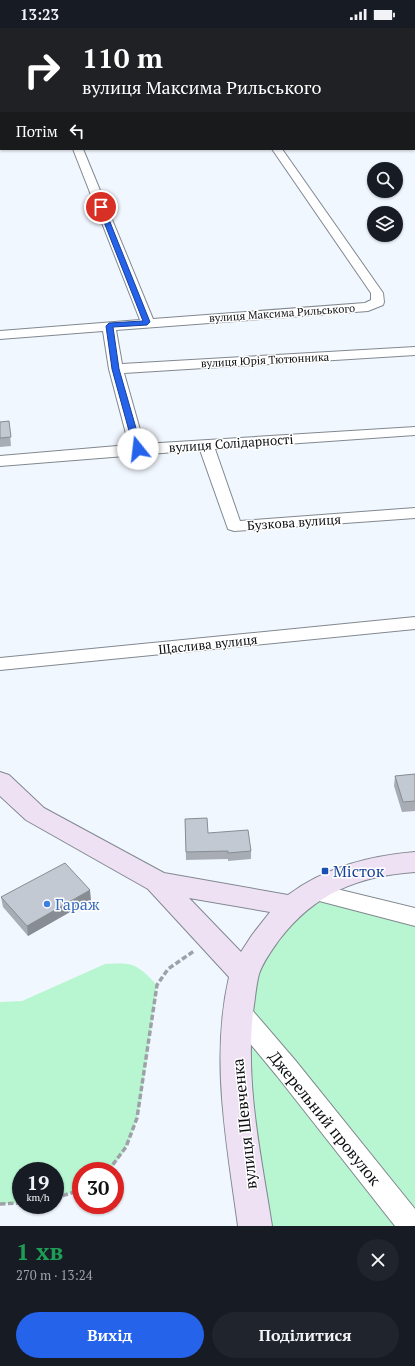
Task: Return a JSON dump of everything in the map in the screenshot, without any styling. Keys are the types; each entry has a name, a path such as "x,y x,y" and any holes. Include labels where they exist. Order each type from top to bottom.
{"street":[{"path":"78,150 147,322"},
{"name":"вулиця Максима Рильського","path":"0,335 147,322 368,307 378,302 377,293 278,150"},
{"path":"109,326 116,369 138,449"},
{"name":"вулиця Юрія Тютюнника","path":"116,369 415,351"},
{"name":"вулиця Солідарності","path":"0,461 138,449 415,431"},
{"name":"Бузкова вулиця","path":"206,445 234,526 415,513"},
{"name":"Щаслива вулиця","path":"0,664 415,623"},
{"path":"0,781 35,814 158,882 245,975"},
{"path":"302,899 340,877 368,868 415,862"},
{"path":"158,882 302,899 415,917"},
{"name":"вулиця Шевченка","path":"255,1226 236,1082 236,1035 238,1011 245,975 256,952 269,932 302,899"},
{"name":"Джерельний провулок","path":"238,1011 286,1068 412,1226"}],"path":[{"path":"116,1162 128,1142 139,1114 157,985 162,973 172,964 212,940"},
{"path":"0,1204 12,1203"}],"green space":[{"path":"312,891 415,917 415,1226 255,1226 245,975"},
{"path":"123,963 134,966 145,973 157,985 137,1118 126,1147 118,1160 116,1162 72,1162 72,1193 64,1195 64,1162 12,1162 12,1203 0,1204 0,1002 22,1001 105,964"}],"building":[{"path":"9,421 11,437 0,438 0,422"},
{"path":"415,774 415,801 403,802 395,776"},
{"path":"207,818 208,833 248,830 251,851 228,853 228,851 186,852 185,819"},
{"name":"Гараж","path":"65,863 90,890 27,926 1,897"}],"place":[{"name":"Місток","path":"325,871"},
{"name":"Гараж","path":"47,904"}],"route":[{"path":"101,207 147,322 109,326 116,369 138,449"}]}
